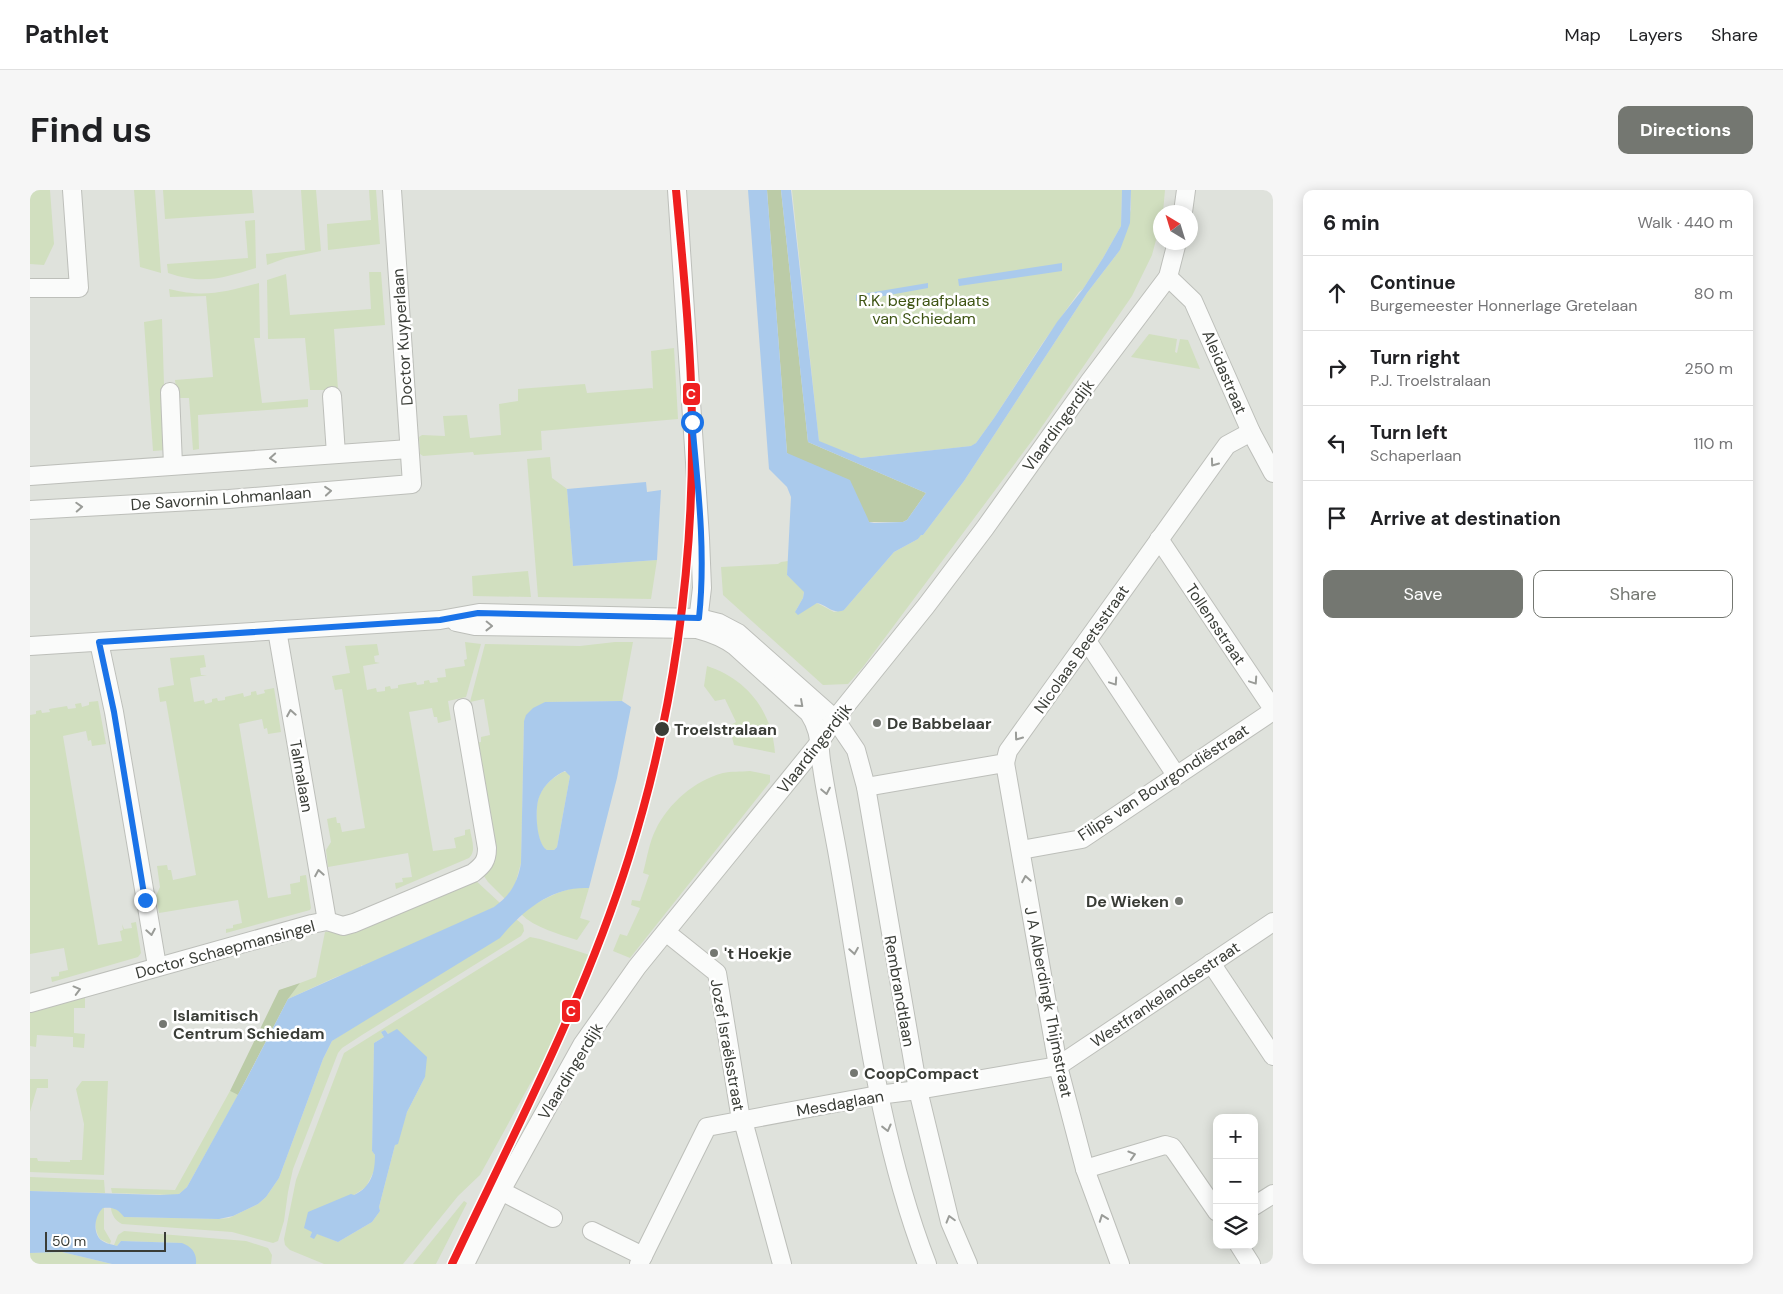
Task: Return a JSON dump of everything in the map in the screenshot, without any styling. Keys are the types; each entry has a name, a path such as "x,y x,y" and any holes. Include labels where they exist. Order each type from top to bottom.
{"street":[{"path":"30,288 79,288 72,190"},
{"name":"Doctor Kuyperlaan","path":"392,190 412,484"},
{"path":"677,190 700,540 702,588 698,624"},
{"path":"1184,205 1186,190"},
{"name":"Vlaardingerdijk","path":"465,1264 501,1191 582,1045 638,967 819,743 938,590 1168,277 1175,250"},
{"name":"Aleidastraat","path":"1168,277 1193,301 1251,432 1273,473"},
{"path":"170,392 173,465"},
{"path":"332,396 336,454"},
{"name":"Nicolaas Beetsstraat","path":"1005,763 1008,751 1227,445 1251,432"},
{"path":"30,476 409,449"},
{"name":"De Savornin Lohmanlaan","path":"30,510 228,499 412,484"},
{"name":"Tollensstraat","path":"1159,539 1273,710"},
{"path":"30,646 440,620 475,626 698,624 735,646 809,713 817,725 821,766 878,1096 912,1225 927,1264"},
{"name":"Rembrandtlaan","path":"698,624 719,623 738,633 835,720 856,750 866,787 918,1090 950,1222 968,1264"},
{"name":"Talmalaan","path":"278,630 327,922"},
{"path":"1087,641 1176,776"},
{"path":"99,642 114,712 157,966"},
{"name":"Doctor Schaepmansingel","path":"30,1003 312,924 327,922 342,926 354,923 473,873 487,860 487,848 463,708"},
{"name":"Filips van Bourgondiëstraat","path":"1021,850 1082,839 1273,710"},
{"path":"866,787 1005,763"},
{"name":"J A Alberdingk Thijmstraat","path":"1005,763 1058,1066 1085,1169 1120,1264"},
{"name":"Westfrankelandsestraat","path":"1058,1066 1273,922"},
{"name":"Jozef Israëlsstraat","path":"667,932 717,973 741,1120 745,1128 782,1264"},
{"path":"1211,963 1273,1056"},
{"name":"Mesdaglaan","path":"641,1260 707,1127 1058,1066"},
{"path":"1085,1169 1165,1145 1172,1147 1213,1206"},
{"path":"501,1191 553,1218"},
{"path":"1257,1204 1273,1194"},
{"path":"592,1231 641,1260"},
{"path":"1242,1249 1251,1264"}],"green space":[{"path":"30,190 50,190 54,244 44,265 30,264"},
{"path":"134,190 155,190 161,273 140,267"},
{"path":"163,190 252,190 254,213 165,219"},
{"path":"301,190 316,190 321,251 286,258 267,265 266,254 305,250"},
{"path":"369,190 376,190 380,244 328,250 327,224 371,220"},
{"path":"767,190 781,190 808,442 926,493 907,520 903,522 869,522 787,453"},
{"name":"R.K. begraafplaats van Schiedam","path":"792,190 1122,190 1121,226 1083,289 1042,344 976,443 972,446 861,458 819,442"},
{"path":"1131,190 1165,190 1164,205 1153,205 1153,250 1132,296 1034,438 863,667 848,684 823,685 723,595 721,567 778,564 788,561 787,575 804,591 803,598 795,612 817,603 834,612 844,610 894,552 918,539 921,534 923,535 964,481 1087,293 1120,250 1131,209"},
{"path":"255,220 256,268 213,279 192,279 168,273 167,264 248,258 245,221"},
{"path":"369,272 381,272 385,325 334,329 338,390 310,390 305,338 268,339 267,280 286,274 290,315 371,309"},
{"path":"259,283 260,338 254,338 262,403 308,399 308,407 198,415 199,449 193,450 189,398 177,398 175,380 213,377 206,296 170,297 169,289 193,293 214,293"},
{"path":"162,319 166,450 153,451 144,322"},
{"path":"1149,334 1177,339 1175,352 1177,353 1180,339 1188,340 1200,369 1131,357"},
{"path":"674,348 678,419 541,431 542,450 474,455 473,452 423,456 420,454 419,437 422,435 445,436 443,416 467,415 470,438 501,435 499,404 518,401 518,389 585,384 587,393 653,389 651,351"},
{"path":"550,457 552,478 567,489 573,566 657,560 651,599 538,597 527,459"},
{"path":"528,571 531,597 473,596 472,576"},
{"path":"465,642 481,644 466,697 448,701 451,720 438,723 432,708 409,712 433,851 456,848 454,838 465,835 465,830 470,829 473,852 469,858 396,889 395,883 403,882 402,878 412,877 408,853 328,867 326,850 331,842 327,819 336,817 342,832 365,828 342,689 335,690 332,676 350,673 345,646 377,644 379,655 374,656 375,662 380,663 363,666 367,690 376,688 377,692 385,691 385,687 390,686 391,689 398,688 398,685 416,682 417,685 424,684 424,681 429,680 430,683 438,682 437,678 446,677 445,669 465,666 464,660 467,659"},
{"path":"633,642 622,701 545,702 524,721 521,863 515,885 505,899 482,873 473,743 481,742 481,737 490,735 484,699 470,702 485,644 580,646"},
{"path":"204,655 206,667 200,668 201,675 207,675 190,678 194,702 204,700 205,704 212,702 212,699 217,698 218,701 225,700 225,697 243,693 244,697 256,691 257,695 265,693 264,690 274,688 281,732 268,734 267,728 264,729 262,719 239,724 268,898 291,894 290,884 300,882 300,876 306,875 311,908 310,910 226,933 226,929 233,928 233,925 242,923 238,900 159,913 156,896 160,887 157,866 167,865 168,870 171,870 173,880 196,875 166,701 160,702 158,688 174,685 170,658"},
{"path":"707,666 734,679 755,699 763,710 769,724 775,753 734,745 729,726 736,722 725,699 715,701 704,686"},
{"path":"98,701 106,744 92,746 91,740 88,741 86,731 63,736 98,945 122,941 120,931 123,930 122,924 124,929 132,928 131,923 136,922 141,953 138,957 52,982 51,977 59,976 59,972 68,970 64,948 30,954 30,715 36,714 36,711 41,710 42,713 50,712 49,709 67,706 68,709 76,708 75,704 81,703 82,707 89,705 89,702"},
{"path":"750,771 770,775 770,782 630,958 613,951 620,934 627,936 640,908 631,905 632,900 640,901 649,875 643,873 650,845 661,820 675,802 702,781 723,773"},
{"path":"563,772 568,772 570,776 557,847 554,850 547,850 543,846 538,833 536,815 538,799 547,784"},
{"path":"474,879 500,903 495,907 363,967 362,965 361,968 288,999 300,983 316,977 325,932 366,928 464,886"},
{"path":"578,887 589,888 580,918 590,921 577,940 540,927 521,914 548,897"},
{"path":"516,919 523,925 524,931 521,936 362,1035 342,1048 338,1053 293,1169 284,1221 278,1241 273,1243 232,1232 122,1224 114,1217 111,1207 120,1211 124,1217 219,1219 229,1218 258,1204 266,1197 279,1178 323,1059 332,1041"},
{"path":"530,937 599,958 569,1023 530,1084 480,1175 458,1196 403,1264 324,1264 290,1250 285,1245 284,1239 296,1180 344,1053","holes":["385,1030 425,1077 407,1112 395,1145 379,1207 380,1211 372,1222 338,1242 316,1233 314,1238 310,1237 312,1232 354,1195 366,1187 375,1169 375,1155 372,1151 374,1043 384,1037 381,1032"]},
{"path":"300,983 288,999 238,1095 230,1091 279,990"},
{"path":"85,996 85,1008 74,1008 74,1033 85,1034 84,1048 73,1047 73,1037 37,1035 36,1047 30,1046 30,1012"},
{"path":"30,1079 48,1079 48,1088 37,1088 30,1112"},
{"path":"82,1081 108,1081 104,1175 30,1172 30,1158 37,1158 38,1161 70,1162 70,1160 82,1160 84,1124 76,1089"},
{"path":"230,1091 238,1095 187,1187 179,1194 112,1193 111,1188 175,1190"},
{"path":"30,1177 104,1180 105,1193 30,1191"},
{"path":"464,1201 467,1203 436,1264 413,1264"},
{"path":"104,1207 104,1229 111,1241 110,1244 100,1239 96,1226 96,1218"},
{"path":"124,1231 246,1241 268,1248 272,1255 271,1264 196,1264 196,1260 182,1243 121,1241 117,1246 114,1245 118,1235"},
{"path":"62,1252 112,1264 30,1264 30,1253"}],"water":[{"path":"748,190 767,190 787,453 850,480 869,522 874,523 903,522 907,520 926,493 808,442 781,190 791,190 819,441 861,458 971,446 976,443 1057,322 1083,289 1103,258 1121,226 1122,190 1131,190 1130,223 1120,250 1087,293 964,481 923,535 894,552 844,610 840,611 833,611 817,603 798,615 795,612 803,598 804,592 787,575 791,497 787,487 769,469"},
{"path":"1062,263 1062,271 959,286 958,279"},
{"path":"928,283 928,288 856,301 856,295"},
{"path":"646,482 647,492 661,490 657,560 573,566 567,489"},
{"path":"622,701 631,707 617,778 589,888 575,888 563,891 539,902 518,919 500,938 332,1041 323,1059 279,1178 266,1197 258,1204 233,1216 219,1219 124,1217 115,1209 103,1208 96,1219 96,1233 105,1242 117,1246 121,1241 182,1243 189,1246 193,1251 196,1257 196,1264 112,1264 62,1252 30,1253 30,1191 179,1194 187,1187 288,999 494,907 505,898 518,876 521,863 524,721 526,715 533,708 545,702","holes":["565,771 570,776 557,847 554,850 547,850 543,846 538,833 538,800 544,788 554,778"]},
{"path":"397,1029 427,1057 425,1077 407,1112 398,1144 395,1145 379,1207 380,1211 372,1222 338,1242 317,1234 314,1239 310,1237 312,1232 304,1228 308,1212 360,1192 371,1179 375,1155 372,1151 374,1043 384,1037 381,1032 385,1030 388,1034"}],"transit line":[{"name":"C","path":"452,1264 548,1064 592,961 629,857 658,750 669,696 685,586 692,475 690,362 676,190"}],"place":[{"name":"De Babbelaar","path":"877,723"},
{"name":"Troelstralaan","path":"662,729"},
{"name":"De Wieken","path":"1179,901"},
{"name":"'t Hoekje","path":"714,953"},
{"name":"Islamitisch Centrum Schiedam","path":"163,1024"},
{"name":"CoopCompact","path":"854,1073"}],"route":[{"path":"145,900 114,712 99,642 440,620 478,613 699,618 702,588 692,422"}]}
